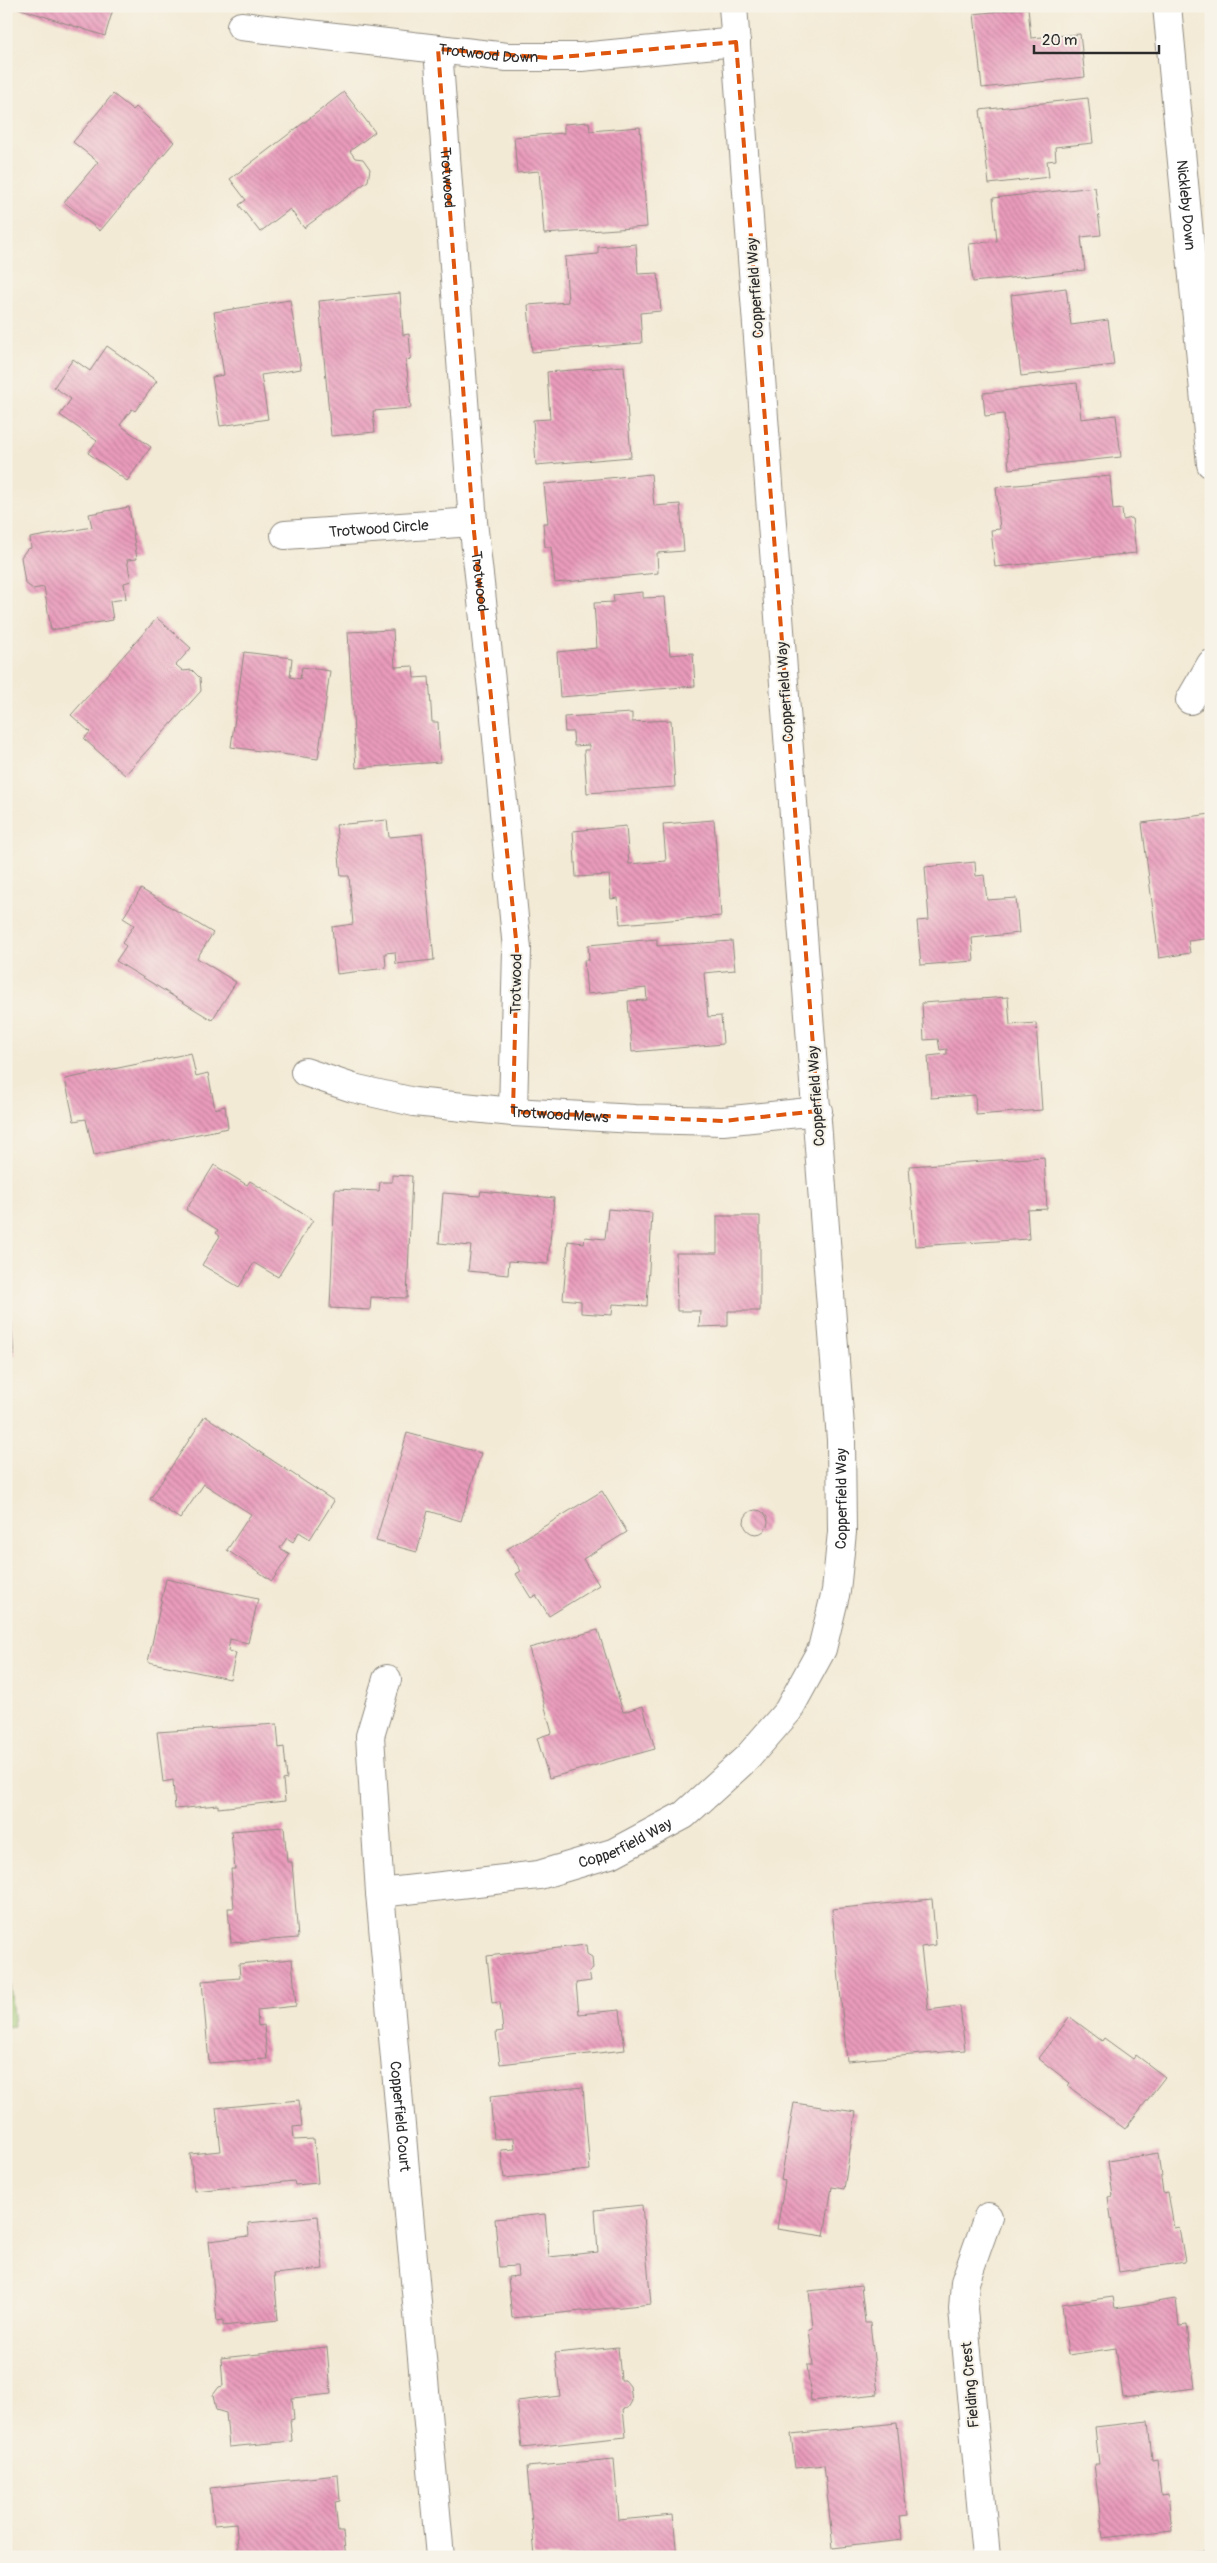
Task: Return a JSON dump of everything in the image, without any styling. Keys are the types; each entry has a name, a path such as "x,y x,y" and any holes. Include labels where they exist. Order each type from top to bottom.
{"street":[{"name":"Copperfield Way","path":"380,1893 538,1875 613,1853 684,1815 748,1757 788,1710 822,1649 836,1591 842,1532 841,1440 818,1111 733,6"},
{"name":"Nickleby Down","path":"1167,6 1211,464"},
{"name":"Trotwood Down","path":"241,26 507,57 549,58 736,42"},
{"name":"Trotwood","path":"438,50 473,522 494,707 516,949 512,1112"},
{"name":"Trotwood Circle","path":"285,535 473,522"},
{"path":"1190,700 1211,664"},
{"name":"Trotwood Mews","path":"305,1072 353,1088 414,1102 512,1112 635,1119 723,1121 818,1111"},
{"name":"Copperfield Court","path":"387,1679 370,1736 380,1893 440,2557"},
{"name":"Fielding Crest","path":"986,2557 963,2309 967,2274 988,2217"}],"highlighted area":[{"path":"736,42 818,1111 723,1121 513,1112 517,949 473,522 438,49 549,58"}],"green space":[{"path":"6,1944 14,2026 6,2027"}],"building":[{"path":"12,6 114,6 105,36"},
{"path":"1028,8 1031,38 1080,34 1085,77 982,88 974,14"},
{"path":"344,92 375,132 350,151 355,158 363,159 370,169 368,181 304,228 290,209 260,232 239,205 246,200 230,179"},
{"path":"113,94 133,110 136,107 174,142 100,231 64,202 98,162 73,142"},
{"path":"1088,98 1093,143 1055,147 1056,160 1047,161 1049,177 989,184 980,110"},
{"path":"589,122 590,131 640,127 647,227 544,234 539,171 517,173 514,137 564,133 564,124"},
{"path":"1095,187 1101,235 1081,237 1085,270 973,282 969,244 997,241 993,198"},
{"path":"636,244 638,274 658,273 661,311 640,313 642,343 532,352 528,305 568,302 565,257 598,254 598,247"},
{"path":"1066,288 1071,325 1108,320 1114,365 1021,376 1011,295"},
{"path":"400,293 403,335 409,334 411,359 406,360 411,408 373,411 375,432 331,436 319,301"},
{"path":"290,300 301,369 261,375 268,419 220,426 212,377 224,375 214,312"},
{"path":"107,346 157,381 135,411 132,409 120,425 151,447 127,481 88,453 97,441 60,415 71,399 54,387 73,359 90,371"},
{"path":"624,366 631,457 536,465 533,420 550,419 547,372"},
{"path":"1077,383 1081,419 1116,415 1121,457 1009,469 1004,414 985,416 983,393"},
{"path":"651,474 654,506 680,504 684,551 657,553 658,573 555,583 551,547 545,547 543,523 548,523 544,484"},
{"path":"1110,476 1113,510 1122,509 1123,520 1132,518 1136,553 995,567 991,530 1000,529 996,487"},
{"path":"129,507 137,559 127,560 131,581 124,583 126,599 110,601 113,620 51,630 44,587 33,589 25,583 21,557 27,549 31,548 30,538 92,527 89,514"},
{"path":"643,592 643,598 665,597 670,655 693,653 695,686 560,697 557,652 597,648 594,603 614,602 613,595"},
{"path":"157,618 191,648 176,665 183,671 192,670 200,678 201,691 125,775 84,739 90,732 71,715"},
{"path":"393,630 395,667 413,666 414,678 429,677 432,722 438,722 440,762 356,768 348,632"},
{"path":"244,652 292,658 290,677 300,679 302,667 330,671 318,759 231,747"},
{"path":"632,713 632,722 671,720 675,787 587,793 584,750 589,750 589,745 574,746 573,732 565,732 564,717"},
{"path":"1211,814 1211,938 1188,941 1190,953 1159,958 1142,823"},
{"path":"387,820 389,837 422,834 434,960 396,964 395,952 385,953 386,968 337,974 332,927 353,924 349,876 341,876 336,825"},
{"path":"714,820 721,916 620,924 618,898 611,899 609,875 576,877 573,831 626,826 629,864 666,861 663,824"},
{"path":"975,862 976,876 984,875 987,900 1016,898 1019,933 972,938 974,961 921,965 917,921 929,920 925,867"},
{"path":"141,889 213,933 197,958 236,982 212,1020 116,961 126,946 122,943 134,925 123,918"},
{"path":"657,939 657,946 732,941 735,970 704,973 708,1017 721,1016 723,1044 632,1052 628,1001 647,1000 646,988 587,994 584,960 589,960 588,945"},
{"path":"1008,997 1010,1025 1036,1023 1042,1110 976,1115 975,1095 931,1098 928,1056 947,1054 947,1049 940,1050 938,1039 924,1040 922,1003"},
{"path":"191,1053 196,1076 208,1073 215,1109 225,1106 228,1128 94,1155 86,1119 74,1121 65,1079"},
{"path":"1044,1157 1047,1209 1027,1210 1029,1239 915,1246 909,1166"},
{"path":"214,1165 247,1185 250,1181 313,1220 278,1277 254,1263 239,1287 202,1265 220,1236 216,1233 218,1230 186,1210"},
{"path":"392,1175 412,1176 407,1298 371,1297 370,1310 330,1308 335,1189 379,1191 380,1182 392,1182"},
{"path":"481,1191 554,1198 548,1264 509,1261 508,1275 468,1271 471,1246 439,1243 443,1193 480,1196"},
{"path":"608,1209 652,1213 647,1306 613,1304 612,1315 581,1313 581,1301 563,1299 568,1241 584,1243 585,1237 605,1239"},
{"path":"717,1216 760,1216 760,1311 728,1311 728,1326 699,1327 700,1311 677,1311 676,1253 717,1253"},
{"path":"6,1266 14,1355 6,1356"},
{"path":"205,1416 334,1501 310,1539 299,1532 293,1542 287,1538 280,1548 290,1554 272,1581 227,1550 251,1514 204,1484 180,1519 150,1499"},
{"path":"407,1433 481,1453 461,1521 428,1511 417,1552 376,1541"},
{"path":"602,1491 627,1532 583,1559 599,1585 549,1616 536,1595 531,1598 516,1574 521,1571 507,1549"},
{"path":"756,1510 765,1513 768,1522 765,1531 756,1534 747,1531 744,1522 747,1513"},
{"path":"166,1579 258,1599 248,1643 230,1639 228,1651 236,1653 230,1679 148,1662"},
{"path":"598,1630 623,1712 643,1706 655,1749 549,1778 537,1738 552,1733 529,1648"},
{"path":"277,1724 279,1748 284,1747 287,1779 283,1780 285,1801 218,1808 218,1805 175,1809 173,1780 163,1782 157,1732"},
{"path":"284,1827 287,1862 292,1862 298,1938 231,1943 228,1908 234,1908 231,1869 235,1869 231,1831"},
{"path":"932,1899 936,1945 921,1947 928,2010 960,2006 965,2050 847,2061 832,1909"},
{"path":"586,1945 587,1954 592,1957 593,1969 589,1972 591,1981 576,1983 579,2014 620,2010 625,2050 500,2064 496,2032 503,2031 500,2002 492,2003 487,1956"},
{"path":"292,1959 296,2006 257,2010 258,2026 264,2025 267,2059 209,2063 202,1981 240,1978 239,1964"},
{"path":"1070,2017 1102,2041 1104,2038 1133,2059 1136,2055 1165,2077 1125,2129 1068,2086 1070,2083 1038,2058"},
{"path":"583,2087 590,2170 504,2178 501,2150 515,2149 514,2138 494,2139 490,2096"},
{"path":"299,2100 302,2126 293,2127 294,2140 314,2139 318,2183 295,2185 294,2181 194,2191 190,2154 221,2151 216,2108"},
{"path":"794,2103 856,2112 844,2189 832,2187 824,2236 777,2229 785,2181 781,2180"},
{"path":"1158,2153 1163,2193 1168,2192 1174,2228 1179,2227 1185,2262 1119,2272 1108,2197 1113,2196 1108,2161"},
{"path":"642,2205 651,2304 512,2318 508,2277 518,2276 517,2266 499,2267 495,2219 545,2214 549,2257 598,2252 595,2210"},
{"path":"318,2216 323,2269 274,2274 278,2320 223,2326 223,2320 217,2321 209,2241 249,2236 248,2223"},
{"path":"861,2285 865,2323 870,2323 878,2394 811,2401 807,2365 813,2365 809,2329 813,2328 809,2291"},
{"path":"1113,2297 1115,2308 1176,2299 1179,2326 1187,2325 1195,2388 1123,2397 1116,2348 1068,2355 1062,2304"},
{"path":"327,2347 331,2394 292,2398 294,2419 290,2420 292,2441 229,2447 226,2413 216,2410 213,2395 219,2387 223,2386 221,2358"},
{"path":"618,2347 621,2380 625,2380 630,2386 632,2401 628,2408 623,2409 626,2437 522,2448 517,2401 560,2396 555,2353"},
{"path":"1148,2421 1152,2460 1157,2459 1161,2495 1168,2494 1172,2530 1103,2538 1094,2464 1099,2464 1095,2427"},
{"path":"897,2423 907,2515 899,2516 902,2540 833,2548 824,2465 795,2468 791,2434"},
{"path":"614,2459 619,2520 673,2515 677,2557 535,2557 527,2467"},
{"path":"338,2475 340,2501 335,2502 338,2532 343,2532 346,2557 239,2557 236,2523 214,2525 210,2488"},
{"path":"1211,2551 1211,2557 1160,2557 1160,2555"}]}
